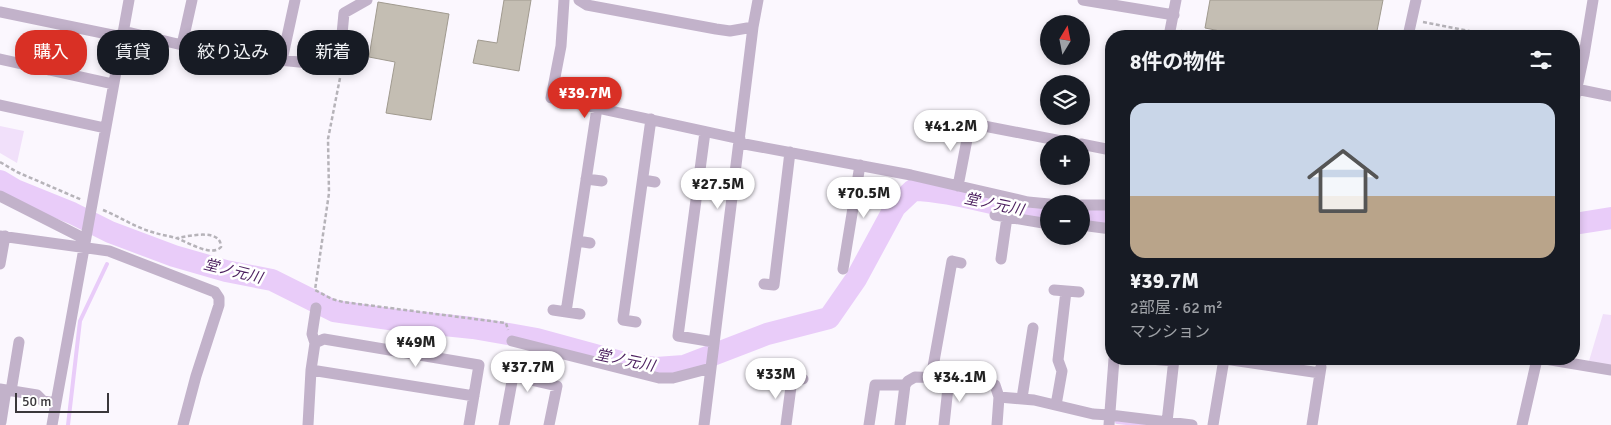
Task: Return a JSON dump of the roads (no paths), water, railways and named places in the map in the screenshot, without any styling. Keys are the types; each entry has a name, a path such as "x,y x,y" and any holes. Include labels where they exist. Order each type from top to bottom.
{"street":[{"path":"123,30 129,0"},
{"path":"185,30 192,0"},
{"path":"287,37 295,0"},
{"path":"287,61 339,66 344,13 366,0"},
{"path":"564,0 561,46 551,98 651,119 790,152 1040,203"},
{"path":"579,0 587,5 716,29 730,31 753,27"},
{"path":"704,425 753,27 758,0"},
{"path":"1083,0 1174,15"},
{"path":"1171,30 1176,0"},
{"path":"1409,30 1416,0"},
{"path":"1580,73 1593,0"},
{"path":"0,12 100,30"},
{"path":"0,59 15,62"},
{"path":"72,75 113,84"},
{"path":"52,425 115,75"},
{"path":"1580,95 1611,96"},
{"path":"0,106 105,128"},
{"path":"566,312 597,108"},
{"path":"636,322 623,320 637,254 642,180 651,119"},
{"path":"958,121 1040,137"},
{"path":"958,186 970,124"},
{"path":"705,132 678,336 714,342"},
{"path":"1090,146 1105,149"},
{"path":"764,284 774,285 790,152"},
{"path":"843,269 860,165"},
{"path":"586,179 602,181"},
{"path":"642,180 655,182"},
{"path":"0,196 109,252 215,292 219,298 219,305 182,425"},
{"path":"1090,205 1105,205"},
{"path":"1001,259 1001,216 1040,222"},
{"path":"1090,226 1105,228"},
{"path":"0,264 2,236 85,240"},
{"path":"577,241 590,244"},
{"path":"931,378 952,261 961,263"},
{"path":"1054,290 1078,292"},
{"path":"1056,405 1062,371 1058,360 1066,291"},
{"path":"308,425 311,370 315,343 312,334 316,308"},
{"path":"553,310 580,314"},
{"path":"1022,398 1033,328"},
{"path":"315,343 324,339 479,365 469,425"},
{"path":"512,341 659,378 673,378 711,368"},
{"path":"1,422 6,390 19,342"},
{"path":"1109,420 1114,365"},
{"path":"1167,422 1173,365"},
{"path":"1213,425 1224,365"},
{"path":"1283,365 1321,369 1312,425"},
{"path":"1522,425 1536,365"},
{"path":"1580,365 1611,370"},
{"path":"311,370 474,396"},
{"path":"504,425 513,376 557,386 549,425"},
{"path":"779,378 798,379 786,425"},
{"path":"900,425 905,385 908,380 915,378 949,378 995,385 999,397 997,425"},
{"path":"944,425 949,378"},
{"path":"869,425 875,385 905,385"},
{"path":"6,390 37,396 43,401 56,403"},
{"path":"999,397 1034,400 1093,414 1109,420 1192,425"}],"waterway":[{"name":"堂ノ元川","path":"0,181 15,190 72,213 110,232 174,256 226,271 272,280 334,311 473,328 537,339 625,363 656,368 684,366 767,334 829,318 856,279 895,207 913,190 930,191 1040,211"},
{"name":"堂ノ元川","path":"1090,214 1105,215"},
{"name":"堂ノ元川","path":"1580,223 1611,218"},
{"path":"68,425 80,321 107,264"},
{"path":"1117,422 1145,425"}]}
